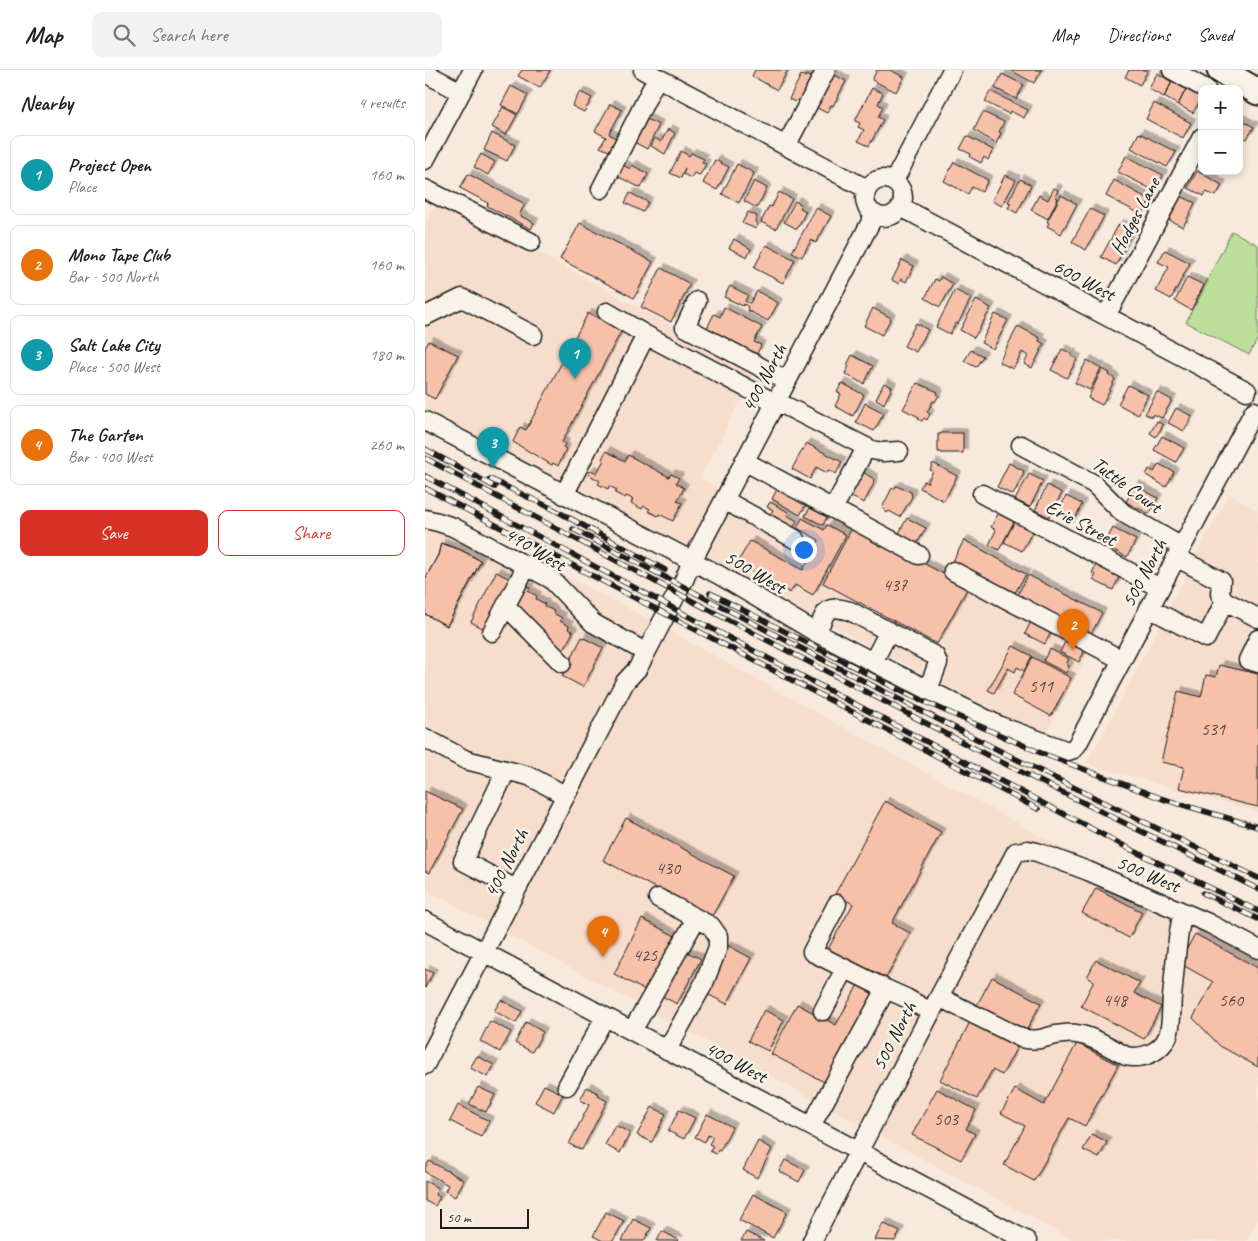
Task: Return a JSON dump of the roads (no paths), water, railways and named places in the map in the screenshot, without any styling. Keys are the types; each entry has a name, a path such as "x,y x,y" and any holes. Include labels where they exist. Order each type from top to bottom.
{"highway":[{"path":"1219,70 1258,92"}],"street":[{"path":"427,151 473,70"},
{"path":"786,146 826,70"},
{"path":"893,181 952,70"},
{"path":"1172,70 1199,85"},
{"path":"425,73 461,92"},
{"path":"601,190 650,74 867,189"},
{"name":"Hodges Lane","path":"1106,316 1198,144"},
{"path":"878,179 893,181 898,184 903,192 901,207 889,216 879,216 868,208 866,204 865,194 867,189 878,179"},
{"path":"425,189 531,242"},
{"name":"600 West","path":"901,207 1106,316 1252,387"},
{"name":"400 North","path":"625,682 638,668 744,461 875,214"},
{"path":"425,316 463,298 533,335"},
{"path":"697,301 685,327 787,381"},
{"path":"607,312 646,336 866,448 878,452 899,451"},
{"path":"564,495 646,336"},
{"path":"1252,387 1246,402 1256,412"},
{"name":"500 North","path":"1068,751 1074,749 1078,744 1179,552 1256,412"},
{"name":"500 West","path":"425,421 692,561 817,633 873,662 1000,726 1068,751"},
{"name":"Tuttle Court","path":"1021,445 1094,484 1123,513 1221,581 1220,594 1225,601"},
{"path":"833,509 866,448"},
{"path":"744,461 919,555"},
{"name":"Erie Street","path":"982,494 1160,588"},
{"path":"724,500 795,539"},
{"name":"490 West","path":"425,519 453,527 551,579 593,623 638,648"},
{"name":"400 North","path":"425,1065 625,682 630,664 675,575 692,561"},
{"path":"492,632 527,566"},
{"path":"953,572 1122,660"},
{"path":"1149,608 1207,638 1225,601 1258,618"},
{"path":"506,606 562,663"},
{"path":"817,633 825,613 836,607 850,611 889,631 935,656 937,663 928,690"},
{"path":"873,662 889,631"},
{"path":"1258,639 1248,660 1258,663"},
{"path":"425,738 466,760 529,776 565,795"},
{"path":"506,771 463,860 516,889"},
{"name":"500 West","path":"1016,852 1028,850 1050,856 1183,912 1258,949"},
{"name":"500 North","path":"812,1241 1016,852"},
{"path":"658,898 711,926 718,936 718,947 704,982 667,1050"},
{"path":"837,904 812,952 906,998 935,1004 1021,1038 1033,1041 1063,1034 1079,1034 1133,1058 1149,1054 1163,1043 1169,1029 1176,954 1183,912"},
{"path":"632,1031 696,918"},
{"name":"400 West","path":"425,921 1027,1241"},
{"path":"823,1012 845,969"},
{"path":"811,1126 885,989"},
{"path":"567,1086 605,1016"}],"railway":[{"path":"425,449 495,487"},
{"path":"425,458 656,582 985,754 1258,889"},
{"path":"425,476 1130,849 1258,911"},
{"path":"490,479 553,509 665,570"},
{"path":"425,488 1038,809"},
{"path":"573,529 906,703 1258,878"},
{"path":"710,593 907,694 1041,753 1163,799 1258,827"},
{"path":"1203,893 1258,919"}],"place":[{"name":"Project Open","path":"575,379"},
{"name":"Salt Lake City","path":"493,468"},
{"name":"Mono Tape Club","path":"1073,650"},
{"name":"The Garten","path":"603,957"}]}
